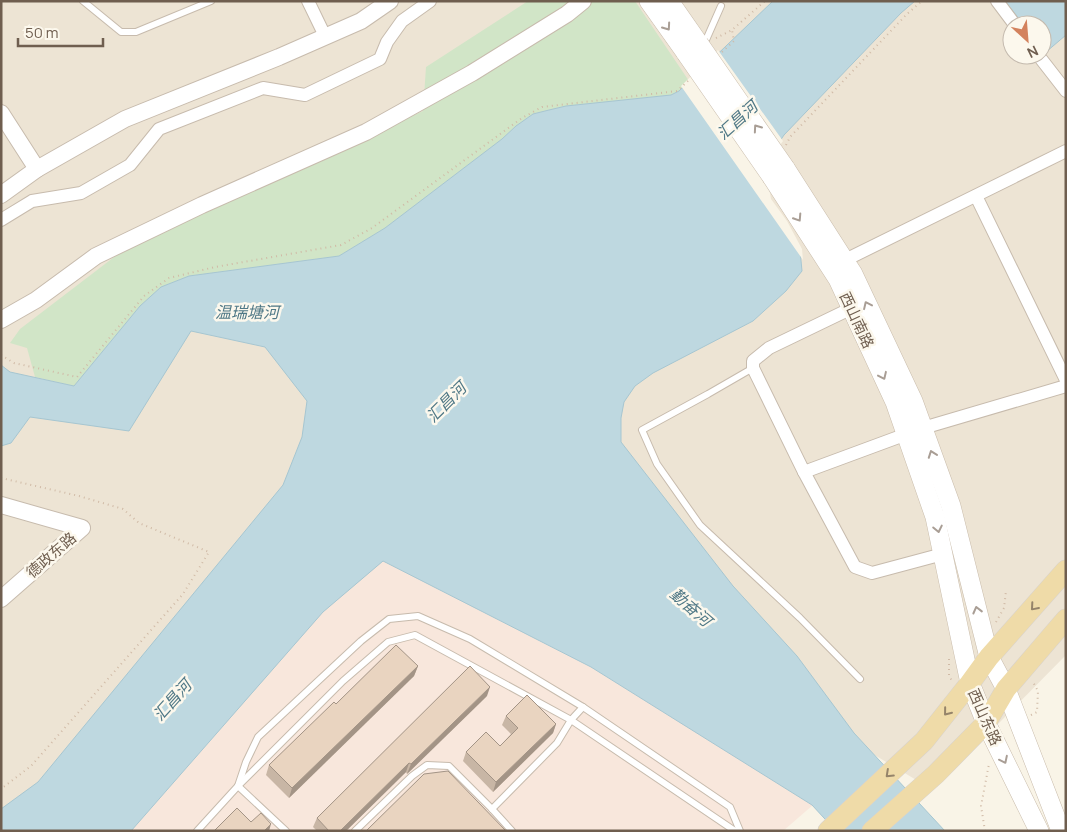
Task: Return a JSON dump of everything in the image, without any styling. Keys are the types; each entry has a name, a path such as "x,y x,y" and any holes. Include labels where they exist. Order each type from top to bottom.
{"main road":[{"name":"西山南路","path":"649,1 697,46"},
{"name":"西山南路","path":"669,1 838,264 853,274 913,402 915,431 970,683"},
{"name":"西山南路","path":"838,264 838,279 895,402 915,431 951,506 989,657 1006,689"},
{"name":"西山东路","path":"1038,831 986,723 970,683 989,657 1066,570"},
{"name":"西山东路","path":"1061,831 1006,689 1066,619"},
{"path":"828,831 924,741 970,683"},
{"path":"872,831 936,774 986,723 1006,689"}],"street":[{"path":"308,1 325,36"},
{"path":"1,195 36,169 125,119 279,57 361,21 390,1"},
{"path":"1,220 32,201 81,193 130,165 159,129 263,88 305,94 380,59 387,42 402,21 430,1"},
{"path":"1,320 36,300 96,256 202,205 366,132 472,73 567,14 583,1"},
{"path":"997,1 1008,15"},
{"path":"1046,65 1066,91"},
{"path":"1,113 36,169"},
{"path":"838,264 1066,151"},
{"path":"976,196 1066,380"},
{"path":"852,308 769,348 753,361 753,368 804,472 855,567 872,573 943,554"},
{"path":"804,472 915,431 1066,386"},
{"name":"德政东路","path":"1,504 82,528 1,599"}],"lane":[{"path":"83,1 121,32 136,32 212,1"},
{"path":"697,46 721,6"},
{"path":"753,368 642,430 657,464 700,525 800,618 860,679"},
{"path":"238,786 246,762 258,737 361,641 389,619 418,616 470,639 583,707 730,806 740,831"},
{"path":"197,831 238,786 343,681 388,642 416,635 571,720 735,831"},
{"path":"492,809 557,743 571,720 583,707"},
{"path":"355,831 412,776 427,765 449,766 512,831"},
{"path":"238,786 286,831"}],"path":[{"path":"697,46 732,30 764,1"},
{"path":"783,149 790,137 922,1"},
{"path":"720,54 734,41 732,30"},
{"path":"1,355 14,363 77,377 144,296 169,278 215,267 341,245 372,228 522,118 542,107 677,91 691,78"},
{"path":"1,478 79,496 123,509 140,523 209,552 176,601 31,766 1,789"},
{"path":"996,622 1004,608 1006,591"}],"shaded area":[{"path":"1,1 1066,1 1066,655 933,790 564,569 1,831"},
{"path":"383,561 591,667 813,805 783,831 131,831 323,612"}],"green space":[{"path":"528,1 635,1 689,81 679,91 671,95 566,106 533,114 385,228 339,256 189,276 161,287 140,306 74,386 35,377 27,348 10,343 20,329 122,251 423,111 426,67"}],"water":[{"path":"773,1 915,1 901,13 784,135 769,157 769,200 800,250 802,271 786,291 753,321 653,373 635,386 624,402 621,418 621,442 733,586 797,656 854,733 945,831 836,831 812,805 591,667 383,561 323,612 131,831 1,831 1,809 38,782 283,485 302,437 307,401 265,347 191,331 129,431 30,417 11,443 1,446 1,365 10,372 74,386 140,306 161,287 189,276 339,256 385,228 533,114 566,106 671,95 679,91"},
{"path":"1005,1 1065,1 1066,35 1052,47 1052,15 1016,15"}],"pier":[{"path":"718,50 783,141 771,158 767,175 771,199 787,221 802,249 803,260 681,86"}],"building":[{"path":"396,645 418,666 292,788 269,765 334,702 336,704"},
{"path":"470,666 490,687 340,831 329,831 317,818"},
{"path":"527,695 556,724 496,782 466,752 486,732 500,746 518,728 506,716"},
{"path":"448,771 506,831 366,831 424,774"},
{"path":"237,808 251,822 261,813 271,824 264,831 214,831"}],"water label":[{"name":"汇昌河","path":"737,120"},
{"name":"温瑞塘河","path":"247,312"},
{"name":"汇昌河","path":"446,402"},
{"name":"勤奋河","path":"691,607"},
{"name":"汇昌河","path":"172,700"}]}
